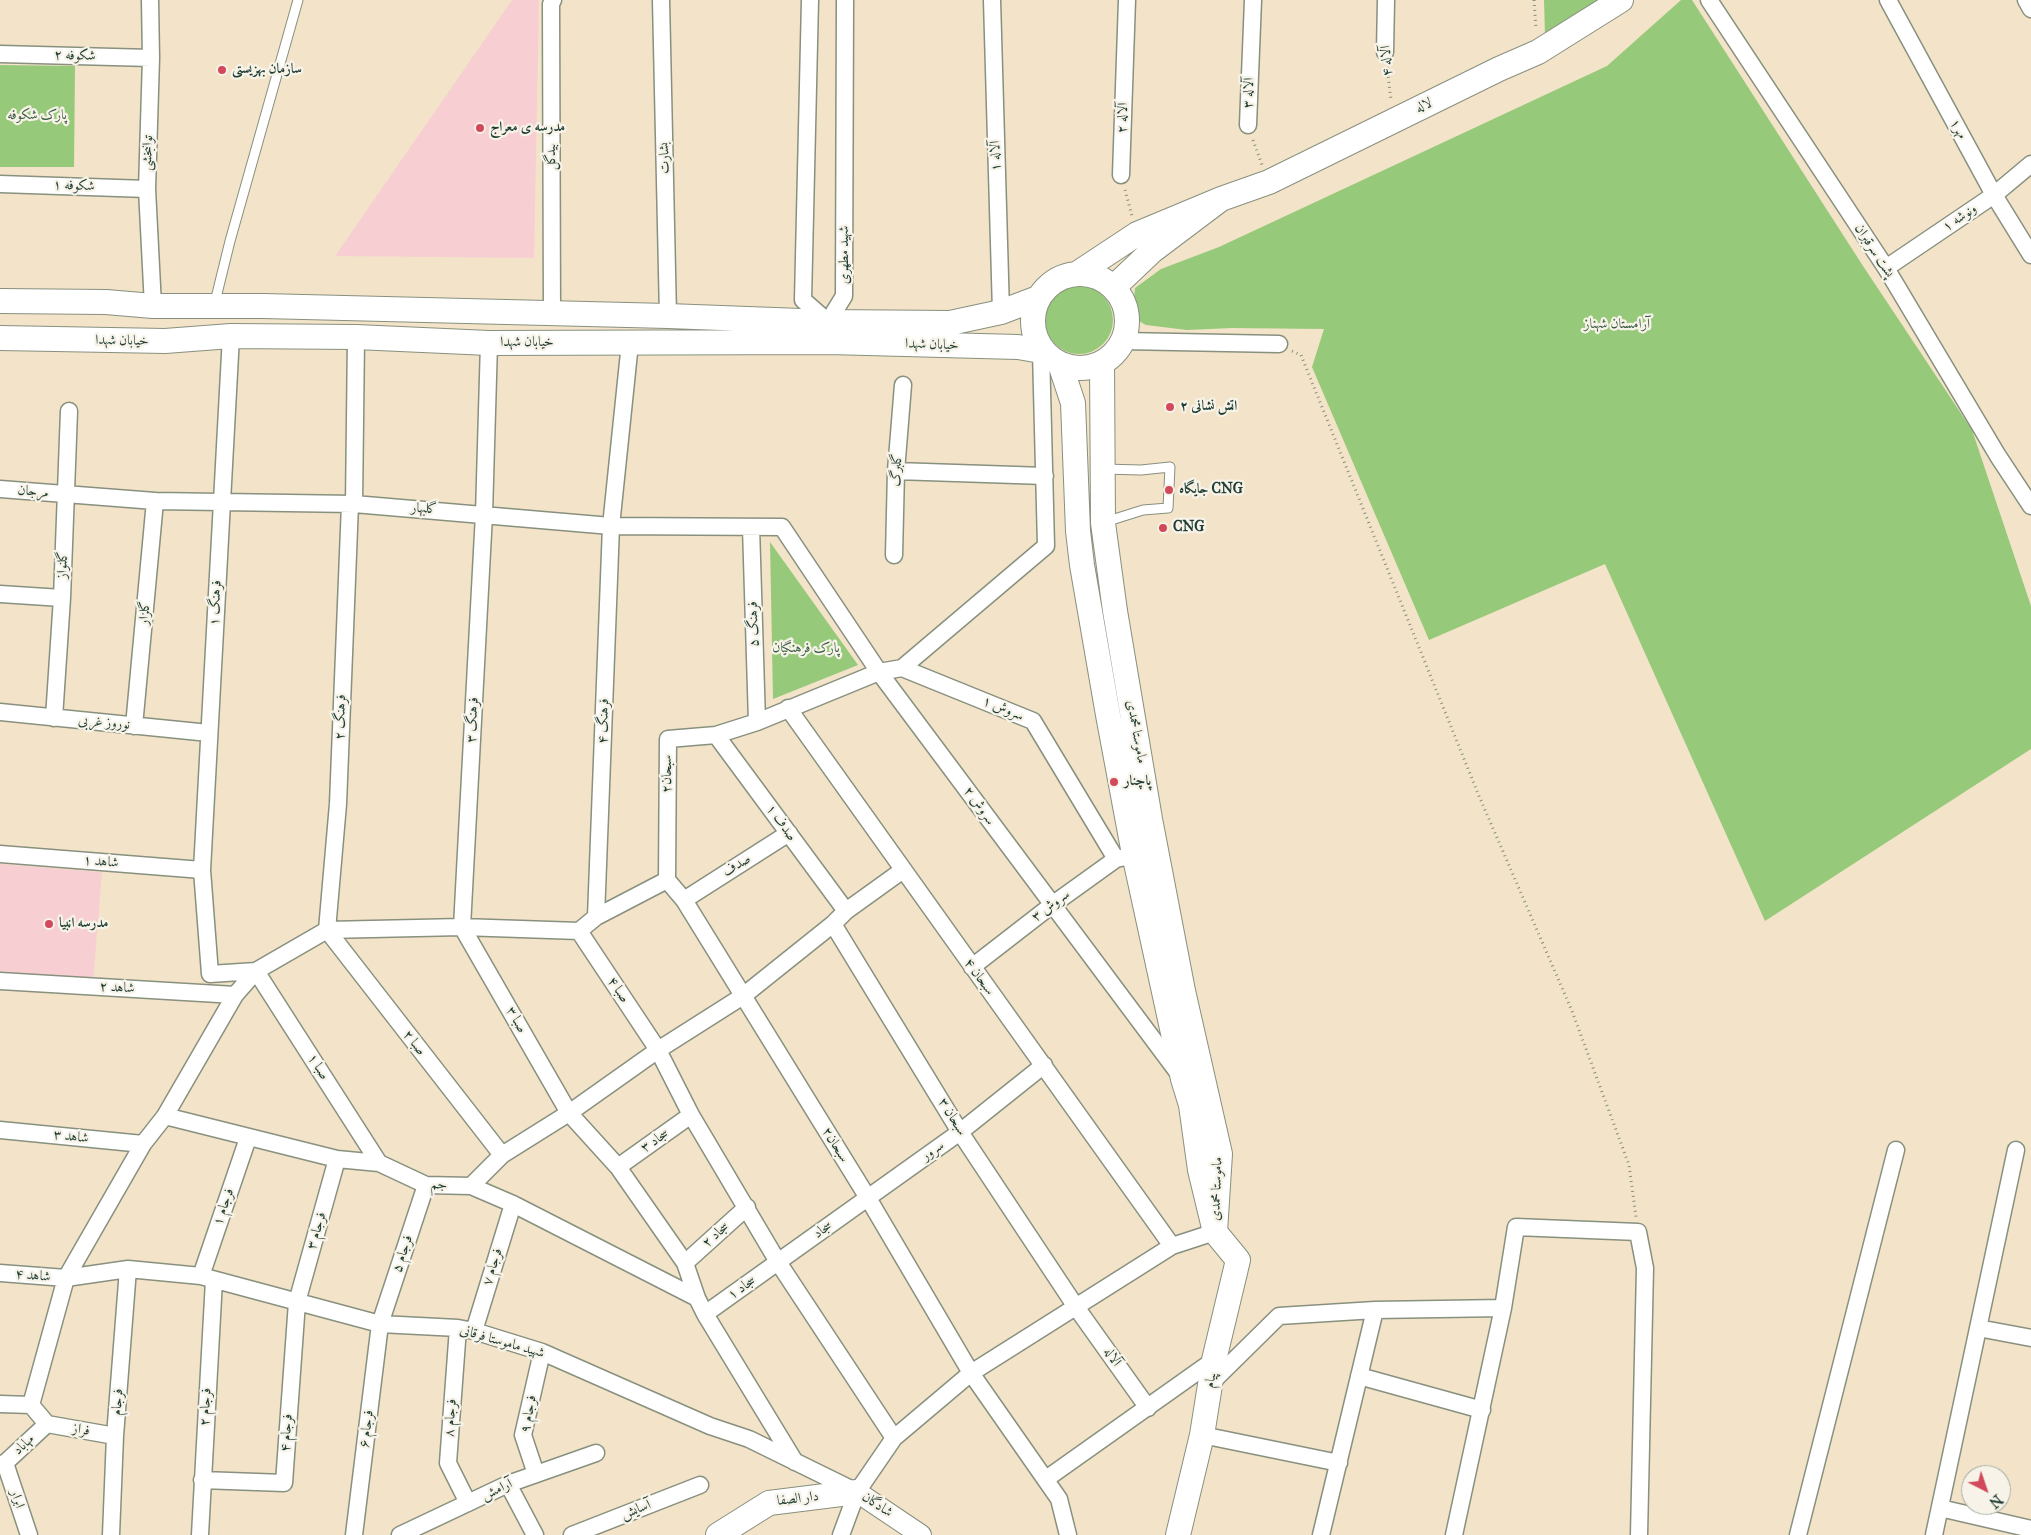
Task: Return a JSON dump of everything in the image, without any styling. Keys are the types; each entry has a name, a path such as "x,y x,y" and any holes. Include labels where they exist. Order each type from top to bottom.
{"main road":[{"name":"لاله","path":"1220,199 1269,182 1499,69 1538,52 1621,0"},
{"path":"1078,273 1097,277 1114,287 1122,299 1127,313 1127,327 1123,341 1102,363 1088,368 1074,368 1051,358 1043,351 1033,331 1032,320 1038,298 1048,285 1062,277 1078,273 1137,234 1220,199"},
{"path":"1114,287 1152,251 1220,199"},
{"name":"خیابان شهدا","path":"0,338 165,341 231,336 356,337 489,343 630,343 950,323 1001,312 1038,298"},
{"name":"خیابان شهدا","path":"0,301 106,302 153,306 668,316 828,332 1018,347 1051,358"},
{"name":"ماموستا محمدی","path":"1051,358 1073,403 1078,531 1125,857 1191,1105 1200,1170 1215,1232"},
{"name":"ماموستا محمدی","path":"1102,363 1101,469 1103,523 1115,611 1150,819 1183,990 1220,1154 1215,1232"},
{"name":"پیام","path":"1178,1535 1202,1435 1212,1372 1238,1260 1215,1232"},
{"name":"دار الصفا","path":"718,1535 769,1503 857,1492"}],"street":[{"name":"توانبخشی","path":"150,0 151,58 147,189 153,306"},
{"name":"بیدگل","path":"552,314 553,0"},
{"name":"بشارت","path":"661,0 668,316"},
{"path":"810,0 803,300 828,332"},
{"name":"شهید مطهری","path":"828,332 844,296 845,0"},
{"name":"آلاله ۱","path":"992,0 1001,312"},
{"name":"آلاله ۲","path":"1121,175 1127,0"},
{"name":"آلاله ۳","path":"1248,125 1253,0"},
{"name":"آلاله ۴","path":"1385,52 1386,0"},
{"name":"پشت سرقبران","path":"1709,0 1886,268 1998,456 2031,506"},
{"name":"مهر۱","path":"1888,0 1994,195 2031,255"},
{"path":"2026,0 2031,9"},
{"name":"شکوفه ۲","path":"0,54 151,58"},
{"name":"ونوشه ۱","path":"1886,268 1994,195 2031,164"},
{"name":"شکوفه ۱","path":"0,184 147,189"},
{"name":"فرهنگ ۱","path":"231,336 202,870 210,974 256,971"},
{"name":"فرهنگ ۲","path":"327,930 338,804 352,504 356,337"},
{"path":"1123,341 1279,344"},
{"name":"فرهنگ ۳","path":"462,927 484,514 489,343"},
{"name":"فرهنگ ۴","path":"596,917 611,526 630,343"},
{"path":"716,735 757,722 880,672 902,668 1046,546 1045,476 1051,358"},
{"name":"گلبرگ","path":"894,555 896,471 903,385"},
{"name":"گلنواز","path":"54,718 62,598 68,411"},
{"path":"896,471 1045,476"},
{"name":"مرجان","path":"0,489 66,494"},
{"name":"گلبهار","path":"66,494 155,500 352,504 611,526 782,527"},
{"name":"گلزار","path":"134,726 155,500"},
{"name":"فرهنگ ۵","path":"751,527 757,722"},
{"name":"سروش ۲","path":"782,527 880,672 1183,1079"},
{"path":"0,594 62,598"},
{"name":"سروش ۱","path":"902,668 1033,721 1125,857"},
{"name":"سبحان ۴","path":"788,708 1172,1246"},
{"name":"نوروز غربی","path":"0,712 209,733"},
{"name":"سبحان۲","path":"716,735 668,739 668,880 684,900 868,1198 971,1373 1059,1499 1068,1535"},
{"name":"صدف ۱","path":"716,735 846,911"},
{"name":"صدف","path":"684,900 789,833"},
{"name":"شاهد ۱","path":"0,854 202,870"},
{"name":"سروش ۳","path":"972,967 1052,905 1125,857"},
{"path":"471,1186 502,1155 569,1113 658,1050 743,996 833,924 846,911 903,870"},
{"path":"31,1405 66,1278 143,1144 165,1116 235,995 256,971 327,930 462,927 579,930 596,917 668,880"},
{"name":"سبحان ۳","path":"833,924 960,1132 1076,1307"},
{"name":"صبا ۳","path":"462,927 569,1113 618,1167 685,1263 697,1298 705,1314 795,1462"},
{"name":"صبا ۲","path":"327,930 502,1155"},
{"name":"صبا ۴","path":"579,930 658,1050 691,1115 778,1262 894,1438"},
{"name":"صبا ۱","path":"256,971 379,1163"},
{"name":"شاهد ۲","path":"0,981 235,995"},
{"name":"سرور","path":"868,1198 960,1132 1044,1065"},
{"name":"سجاد ۳","path":"618,1167 691,1115"},
{"name":"جم","path":"165,1116 337,1159 379,1163 426,1185 471,1186 513,1204 697,1298"},
{"name":"شاهد ۳","path":"0,1130 143,1144"},
{"name":"فرجام ۱","path":"207,1278 248,1138"},
{"path":"1798,1535 1896,1150"},
{"path":"1934,1535 2016,1150"},
{"name":"فرجام ۳","path":"297,1302 337,1159"},
{"name":"فرجام ۵","path":"380,1324 426,1185"},
{"name":"سجاد","path":"778,1262 868,1198"},
{"name":"فرجام ۷","path":"466,1329 513,1204"},
{"name":"سجاد ۲","path":"685,1263 747,1207"},
{"path":"1454,1535 1503,1308 1516,1227 1638,1232 1645,1268 1639,1535"},
{"path":"841,1535 857,1492 894,1438 971,1373 1172,1246 1215,1232"},
{"name":"سجاد ۱","path":"705,1314 778,1262"},
{"name":"شهید ماموستا فرقانی","path":"66,1278 128,1269 207,1278 380,1324 466,1329 542,1352 710,1426 749,1439 857,1492"},
{"name":"فرجام","path":"111,1535 115,1436 128,1269"},
{"name":"شاهد ۴","path":"0,1273 66,1278"},
{"name":"فرجام ۲","path":"200,1535 207,1278"},
{"name":"فرجام ۴","path":"202,1480 284,1482 297,1302"},
{"name":"آلاله","path":"1076,1307 1148,1408"},
{"path":"1046,1479 1148,1408 1212,1372 1279,1316 1375,1310 1503,1308"},
{"path":"1321,1535 1375,1310"},
{"name":"فرجام ۶","path":"354,1535 380,1324"},
{"path":"1978,1328 2031,1338"},
{"name":"فرجام ۸","path":"466,1329 448,1463 468,1504"},
{"name":"فرجام ۹","path":"536,1474 523,1435 542,1352"},
{"path":"1359,1376 1482,1410"},
{"path":"0,1404 31,1405 47,1424"},
{"name":"فراز","path":"47,1424 115,1436"},
{"name":"مهاباد","path":"3,1464 47,1424"},
{"path":"1202,1435 1339,1463"},
{"name":"آرامش","path":"400,1535 508,1484 596,1453"},
{"name":"ابرار","path":"3,1464 29,1535"},
{"path":"508,1484 535,1535"},
{"name":"آسایش","path":"572,1535 700,1485"},
{"name":"شادگان","path":"857,1492 921,1535"},
{"path":"1940,1508 2031,1529"}],"lane":[{"path":"214,306 230,241 298,0"},
{"path":"1101,469 1141,470 1170,467 1168,508 1143,510 1103,523"}],"path":[{"path":"1534,0 1538,52"},
{"name":"آلاله ۴","path":"1385,52 1393,121"},
{"name":"آلاله ۳","path":"1248,125 1269,182"},
{"path":"1121,175 1137,234"},
{"path":"1279,344 1301,356 1479,796 1572,1011 1629,1165 1638,1232"}],"shaded area":[{"name":"مدرسه ی معراج","path":"512,0 539,0 534,258 335,256"},
{"name":"مدرسه انبیا","path":"0,864 102,872 93,983 0,977"}],"green space":[{"path":"1544,0 1606,0 1545,35"},
{"name":"آرامستان شهناز","path":"1681,0 1692,0 1863,266 1972,430 2031,606 2031,749 1765,921 1605,564 1429,640 1312,367 1324,329 1232,328 1187,330 1146,325 1137,320 1133,310 1135,288 1161,269 1219,247 1607,66"},
{"name":"پارک شکوفه","path":"0,65 75,66 74,167 0,167"},
{"path":"1079,286 1092,289 1103,296 1110,307 1113,320 1110,333 1103,344 1092,351 1079,354 1066,351 1055,344 1048,333 1045,320 1048,307 1055,296 1066,289"},
{"name":"پارک فرهنگیان","path":"770,542 858,665 773,699"}],"place":[{"name":"سازمان بهزیستی","path":"222,70"},
{"name":"مدرسه ی معراج","path":"480,128"},
{"name":"اتش نشانی ۲","path":"1170,407"},
{"name":"جایگاه CNG","path":"1169,490"},
{"name":"CNG","path":"1163,528"},
{"name":"پاچنار","path":"1114,782"},
{"name":"مدرسه انبیا","path":"49,924"}]}
